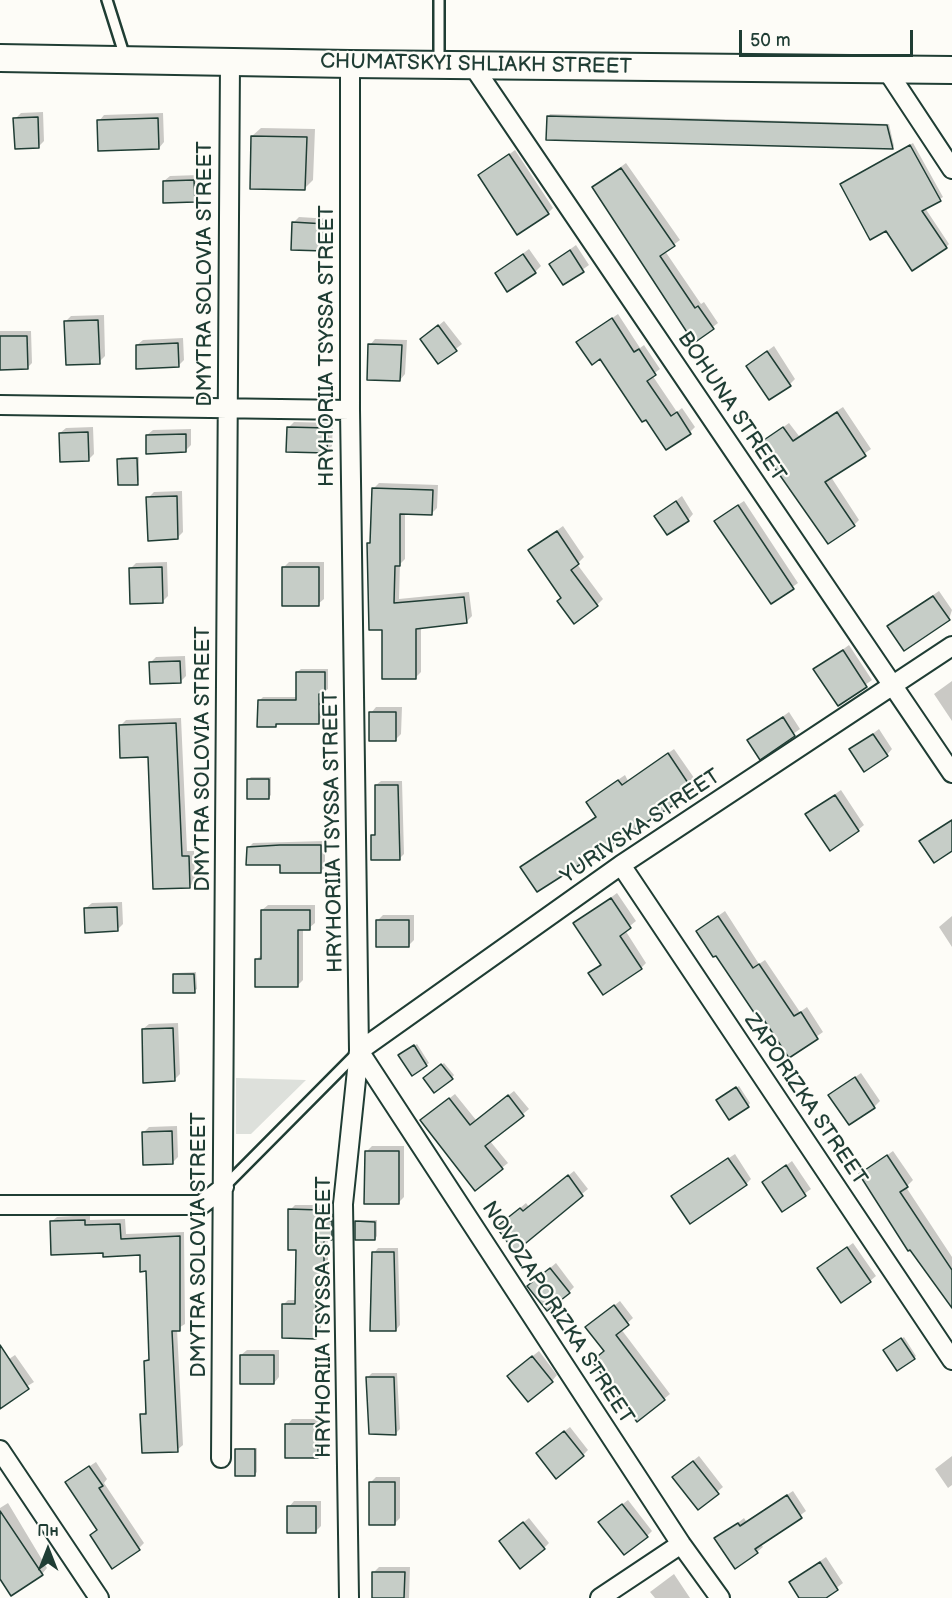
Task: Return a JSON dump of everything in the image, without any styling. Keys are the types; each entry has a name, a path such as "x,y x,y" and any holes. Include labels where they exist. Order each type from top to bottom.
{"main road":[{"name":"CHUMATSKYI SHLIAKH STREET","path":"0,57 473,66 952,70"}],"street":[{"name":"DMYTRA SOLOVIA STREET","path":"221,1458 230,62"},
{"name":"HRYHORIIA TSYSSA STREET","path":"349,1598 344,1204 359,1051 350,410 350,64"},
{"name":"BOHUNA STREET","path":"473,66 952,773"},
{"path":"886,69 952,169"},
{"path":"0,405 350,410"},
{"name":"YURIVSKA STREET","path":"359,1051 621,865 952,646"},
{"name":"ZAPORIZKA STREET","path":"621,865 952,1360"},
{"name":"NOVOZAPORIZKA STREET","path":"359,1051 681,1544 720,1598"},
{"path":"0,1205 201,1205 224,1187"},
{"path":"0,1449 99,1598"},
{"path":"600,1598 681,1544"}],"lane":[{"path":"106,0 126,60"},
{"path":"439,0 439,65"},
{"path":"224,1187 359,1051"}],"shaded area":[{"path":"236,1078 306,1080 251,1134 236,1134"}],"building":[{"path":"547,116 887,125 893,149 546,140"},
{"path":"38,117 39,148 15,149 13,118"},
{"path":"158,118 159,149 98,151 97,120"},
{"path":"251,136 307,137 305,190 250,189"},
{"path":"910,145 941,201 922,211 947,248 912,271 886,231 870,240 840,184"},
{"path":"509,154 549,214 517,235 478,175"},
{"path":"621,168 675,246 660,256 695,308 698,306 714,329 694,343 592,187"},
{"path":"194,180 195,202 163,203 163,181"},
{"path":"292,222 326,224 325,251 291,250"},
{"path":"570,250 584,272 563,285 549,264"},
{"path":"523,254 536,273 507,292 495,273"},
{"path":"612,318 634,352 639,349 656,375 647,381 671,416 677,412 691,434 666,450 646,420 642,422 600,359 592,365 576,342"},
{"path":"98,320 100,364 66,365 64,321"},
{"path":"438,325 457,351 438,364 420,339"},
{"path":"0,336 27,336 28,369 0,370"},
{"path":"178,343 179,367 136,369 136,345"},
{"path":"368,344 402,345 400,381 367,380"},
{"path":"767,351 791,386 769,400 746,366"},
{"path":"837,412 866,456 825,482 855,526 828,544 758,444 783,427 793,441"},
{"path":"287,427 328,428 327,453 286,452"},
{"path":"88,432 89,461 60,462 59,433"},
{"path":"186,434 186,452 146,454 146,435"},
{"path":"137,458 138,485 118,485 117,459"},
{"path":"372,488 433,490 432,515 400,514 400,566 395,566 394,603 464,597 467,623 416,629 416,679 382,679 382,630 369,630 367,543 370,543"},
{"path":"177,496 178,539 148,541 146,497"},
{"path":"676,501 689,521 667,535 654,516"},
{"path":"738,505 794,589 771,604 714,521"},
{"path":"557,531 579,564 571,570 598,606 574,624 557,601 561,598 528,550"},
{"path":"162,567 163,603 130,604 129,568"},
{"path":"282,567 319,567 319,606 282,606"},
{"path":"933,596 950,620 904,651 887,626"},
{"path":"843,650 867,687 838,706 813,669"},
{"path":"180,661 181,683 150,684 149,662"},
{"path":"296,672 325,672 325,694 319,694 319,724 276,724 276,727 257,727 258,700 296,700"},
{"path":"369,712 396,712 396,741 369,741"},
{"path":"783,717 795,736 760,760 747,740"},
{"path":"176,723 182,856 189,856 190,888 153,889 148,757 120,758 119,725"},
{"path":"873,734 888,756 864,772 849,749"},
{"path":"668,753 694,792 537,892 520,867 596,817 586,802 618,780 622,785"},
{"path":"247,779 269,779 269,799 247,799"},
{"path":"375,785 398,785 400,860 371,860 371,835 375,835"},
{"path":"835,795 859,831 830,851 805,814"},
{"path":"952,820 952,851 934,863 919,841"},
{"path":"321,845 321,873 280,873 280,865 246,865 247,847"},
{"path":"611,898 631,928 620,936 642,969 603,995 588,973 601,965 573,923"},
{"path":"117,907 118,931 85,933 84,908"},
{"path":"261,910 310,910 310,930 298,930 298,987 255,987 255,959 261,959"},
{"path":"718,916 753,968 759,964 794,1016 801,1012 818,1039 789,1058 760,1014 757,1017 716,956 713,957 696,931"},
{"path":"376,920 409,920 409,947 376,947"},
{"path":"173,974 194,974 195,993 173,993"},
{"path":"173,1028 175,1081 143,1083 142,1029"},
{"path":"414,1045 427,1066 412,1076 398,1055"},
{"path":"441,1064 453,1079 434,1093 423,1078"},
{"path":"855,1077 875,1108 849,1125 828,1095"},
{"path":"736,1087 749,1107 729,1120 716,1100"},
{"path":"508,1095 524,1116 485,1146 503,1169 475,1191 420,1120 449,1098 470,1125"},
{"path":"172,1131 173,1164 143,1165 142,1132"},
{"path":"365,1151 399,1151 399,1204 364,1204"},
{"path":"887,1155 908,1187 900,1192 952,1270 952,1308 910,1250 908,1251 859,1174"},
{"path":"728,1158 747,1185 690,1224 671,1196"},
{"path":"786,1165 806,1196 782,1212 762,1182"},
{"path":"568,1175 583,1196 515,1252 496,1227 520,1208 523,1211"},
{"path":"288,1209 321,1210 321,1221 332,1221 332,1240 324,1240 324,1288 316,1287 316,1339 282,1338 282,1304 295,1304 296,1250 288,1250"},
{"path":"85,1220 85,1225 120,1224 121,1239 180,1236 180,1331 172,1331 178,1452 142,1453 140,1414 146,1414 144,1361 149,1360 146,1271 140,1272 140,1255 103,1257 103,1253 51,1255 50,1221"},
{"path":"355,1221 375,1222 375,1240 355,1240"},
{"path":"847,1247 871,1282 841,1303 817,1268"},
{"path":"372,1252 394,1252 396,1331 370,1331"},
{"path":"550,1268 570,1293 547,1311 527,1286"},
{"path":"614,1305 629,1325 616,1335 665,1400 637,1422 592,1361 604,1351 585,1327"},
{"path":"901,1338 915,1359 897,1371 883,1350"},
{"path":"0,1345 29,1389 0,1409"},
{"path":"240,1355 274,1355 274,1384 240,1384"},
{"path":"532,1356 553,1382 528,1402 507,1376"},
{"path":"366,1377 394,1377 396,1435 369,1434"},
{"path":"285,1424 318,1424 318,1458 285,1458"},
{"path":"564,1431 584,1456 556,1479 536,1453"},
{"path":"235,1449 255,1449 255,1476 235,1476"},
{"path":"693,1461 719,1494 698,1510 672,1477"},
{"path":"89,1466 103,1486 99,1488 140,1550 112,1569 90,1535 97,1530 65,1482"},
{"path":"369,1482 395,1482 395,1525 369,1525"},
{"path":"787,1495 802,1518 755,1549 758,1553 735,1569 714,1538 738,1523 740,1526"},
{"path":"622,1504 648,1537 624,1555 598,1522"},
{"path":"287,1506 316,1506 316,1533 287,1533"},
{"path":"0,1511 43,1575 11,1596 0,1579"},
{"path":"523,1522 545,1549 520,1569 499,1541"},
{"path":"820,1562 838,1590 826,1598 799,1598 789,1582"},
{"path":"372,1572 405,1572 404,1598 372,1598"}]}
